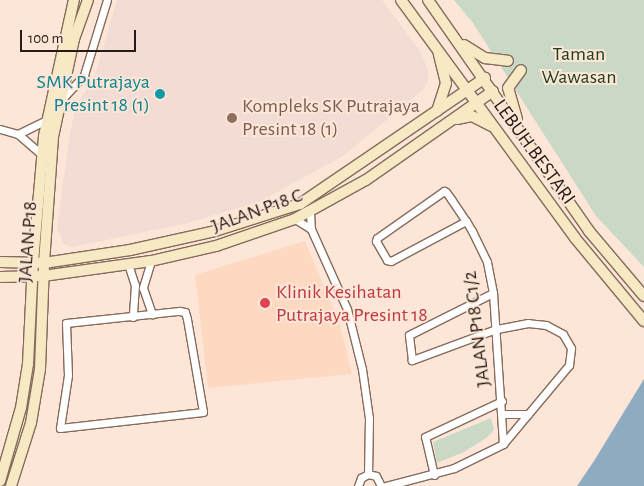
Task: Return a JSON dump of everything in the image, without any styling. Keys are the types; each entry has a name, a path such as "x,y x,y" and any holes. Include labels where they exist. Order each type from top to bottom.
{"street":[{"name":"JALAN P18","path":"0,481 21,408 28,364 32,262 42,155 47,120 74,0"},
{"name":"JALAN P18","path":"11,486 31,423 40,369 43,276 53,137 74,39 88,0"},
{"path":"61,100 84,75 107,0"},
{"name":"LEBUH BESTARI","path":"401,0 436,44 574,238 644,321"},
{"name":"LEBUH BESTARI","path":"428,0 485,78 589,231 644,296"},
{"path":"457,40 485,58 508,61"},
{"path":"436,44 446,83 437,111"},
{"path":"521,70 508,88 523,136"},
{"name":"JALAN P18 C","path":"0,262 44,263 130,250 196,235 300,204 485,78"},
{"name":"JALAN P18 C","path":"0,277 43,276 151,261 216,246 295,220 366,180 493,91"},
{"path":"452,121 472,116 498,132"},
{"path":"18,134 47,120"},
{"path":"0,129 18,134 42,155"},
{"name":"JALAN P18 C1/2","path":"466,221 391,261 386,260 378,247 377,238 444,191 466,221 487,262 493,293 502,401 503,444"},
{"path":"310,212 311,229 347,309 362,369 370,418 368,474"},
{"path":"295,220 311,229"},
{"path":"151,261 143,288 152,314"},
{"path":"128,264 136,296 133,317"},
{"path":"386,486 434,474 503,444 568,365 571,348 563,334 546,325 528,323 496,329 415,361 409,351 409,335 493,293"},
{"path":"179,311 186,316 203,412 60,428 68,375 66,323 133,317 179,311"},
{"path":"434,474 426,437 502,401"},
{"path":"502,414 528,414"},
{"path":"358,486 361,478 368,474 376,476 381,486"}],"shaded area":[{"name":"Kompleks SK Putrajaya Presint 18 (1)","path":"117,0 382,0 420,51 428,70 428,81 424,89 343,156 261,201 188,223 73,247 64,244 57,228 70,133 76,107 95,75"},
{"name":"Klinik Kesihatan Putrajaya Presint 18","path":"305,241 340,325 352,374 208,388 195,275"}],"green space":[{"name":"Taman Wawasan","path":"454,0 644,0 644,267 596,216 473,23"},
{"path":"491,418 494,430 486,438 464,452 437,463 433,442"}],"water":[{"path":"644,379 644,486 577,486 594,461"}],"place":[{"name":"SMK Putrajaya Presint 18 (1)","path":"160,94"},
{"name":"Kompleks SK Putrajaya Presint 18 (1)","path":"232,118"},
{"name":"Klinik Kesihatan Putrajaya Presint 18","path":"265,303"}]}
